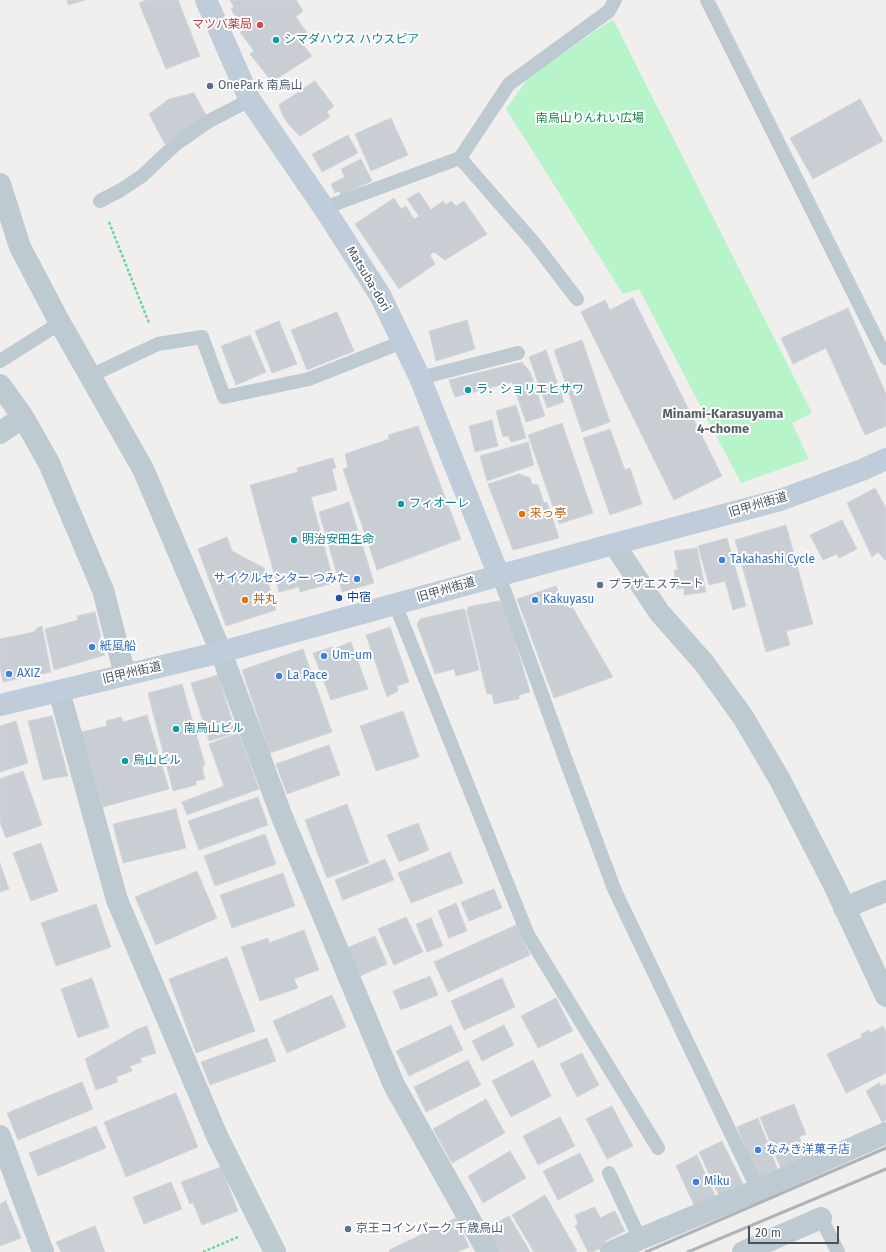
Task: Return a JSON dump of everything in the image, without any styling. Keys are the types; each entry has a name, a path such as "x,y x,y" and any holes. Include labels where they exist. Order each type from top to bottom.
{"street":[{"name":"Matsuba-dori","path":"206,0 250,100 324,208 380,295 420,378 499,576"},
{"path":"0,184 20,247 60,323 143,469 222,652 282,817 394,1085 488,1252"},
{"path":"0,385 23,417 49,462 103,590 125,675"},
{"path":"0,433 23,417"},
{"name":"旧甲州街道","path":"0,705 222,652 780,500 885,462"},
{"path":"614,544 659,612 704,663 743,718 780,780 886,996"},
{"path":"58,691 117,900 216,1136 276,1252"},
{"path":"844,908 886,891"},
{"path":"611,1252 640,1238 758,1190 886,1133"},
{"path":"0,1136 44,1252"},
{"path":"743,1252 821,1218"}],"lane":[{"path":"324,208 460,158 509,84 609,11 615,0"},
{"path":"707,0 886,358"},
{"path":"100,201 121,190 142,176 176,144 202,126 250,100"},
{"path":"460,158 535,244 577,299"},
{"path":"0,361 60,323"},
{"path":"90,376 158,344 202,337 224,397 309,379 402,342"},
{"path":"420,378 518,352"},
{"path":"499,576 615,891 758,1190"},
{"path":"395,604 528,935 658,1148"},
{"path":"610,1173 640,1238"},
{"path":"821,1218 838,1252"}],"path":[{"path":"100,201 158,344"},
{"path":"203,1252 262,1227"}],"green space":[{"name":"南烏山りんれい広場","path":"613,19 812,413 792,423 809,459 741,483 639,289 623,294 506,109 529,77"}],"building":[{"path":"67,0 85,0 68,5"},
{"path":"146,0 178,0 200,56 166,69 139,3"},
{"name":"シマダハウス ハウスピア","path":"230,0 296,0 303,11 296,17 310,37 302,43 312,56 272,82 250,54 254,51 240,32 244,30 231,9 234,7"},
{"path":"315,81 334,106 327,112 330,117 300,136 289,125 283,116 279,105"},
{"path":"194,93 206,115 165,144 149,114 169,99"},
{"path":"860,99 883,141 813,179 790,138"},
{"path":"391,118 408,155 371,171 355,134"},
{"path":"348,135 358,153 322,172 312,154"},
{"path":"361,159 372,181 341,195 339,191 335,193 331,184 345,177 341,169"},
{"path":"419,192 431,210 443,201 446,205 451,201 456,206 464,201 487,234 445,260 434,252 430,255 435,264 399,289 355,224 394,198 401,209 406,206 414,219 419,216 407,199"},
{"path":"633,298 722,476 674,500 581,312 605,300 610,310"},
{"path":"848,308 886,394 886,426 865,435 826,348 793,364 781,338"},
{"path":"337,312 354,351 307,370 291,330"},
{"path":"467,320 475,349 436,361 429,331"},
{"path":"279,321 297,364 272,373 255,331"},
{"path":"250,335 266,372 236,385 221,346"},
{"path":"582,340 610,422 582,432 554,350"},
{"path":"546,350 564,402 547,408 529,357"},
{"name":"ラ．ショリエヒサワ","path":"522,362 530,372 545,416 526,422 512,382 455,397 449,380"},
{"path":"516,405 526,438 511,442 508,436 503,437 496,411"},
{"path":"492,420 498,446 475,452 469,426"},
{"path":"562,423 593,513 559,524 528,435"},
{"name":"フィオーレ","path":"418,426 461,539 377,570 343,469 348,467 345,454 389,439 388,435"},
{"path":"610,429 625,470 630,468 642,504 610,515 583,438"},
{"path":"528,442 534,465 487,481 480,456"},
{"name":"明治安田生命","path":"333,458 336,468 332,469 337,490 311,497 334,583 300,592 299,587 279,592 250,485 298,472 297,468"},
{"path":"519,474 530,478 532,484 538,485 544,503 547,502 559,538 513,550 488,484"},
{"path":"875,488 886,508 885,560 878,552 872,557 847,503"},
{"path":"349,502 374,583 342,592 319,512"},
{"path":"842,520 857,549 839,558 837,554 823,560 810,535"},
{"path":"786,525 813,624 786,631 790,645 766,652 735,540"},
{"path":"227,537 232,551 264,568 276,610 226,626 198,549"},
{"path":"727,538 746,606 733,610 725,581 709,585 698,546"},
{"path":"697,548 706,592 684,595 684,588 677,589 674,570 678,570 674,551"},
{"path":"556,586 564,607 571,605 613,677 554,698 517,599"},
{"path":"498,601 504,603 530,692 519,695 519,699 494,704 492,694 487,694 467,611 468,607"},
{"path":"463,609 465,610 479,670 456,676 454,669 435,674 417,624 420,619"},
{"path":"95,612 105,655 54,670 45,629 78,620 77,616"},
{"path":"42,626 51,672 3,682 0,667 0,639 34,632 37,628"},
{"path":"390,627 409,682 397,686 398,691 387,697 366,635"},
{"path":"351,642 368,689 331,700 313,653 332,647 334,649"},
{"path":"303,649 332,732 270,753 242,670"},
{"path":"218,675 236,733 209,741 191,683"},
{"name":"南烏山ビル","path":"182,684 205,765 202,767 205,779 196,781 196,785 173,791 148,693"},
{"path":"403,711 419,757 376,771 360,726"},
{"name":"烏山ビル","path":"147,715 169,789 103,807 81,732 107,726 106,721 121,717 123,722"},
{"path":"52,716 68,776 43,780 28,721"},
{"path":"16,721 28,763 0,772 0,726"},
{"path":"239,733 259,789 187,815 182,802 224,786 209,744"},
{"path":"329,745 340,775 287,794 276,764"},
{"path":"23,771 42,825 6,838 0,823 0,779"},
{"path":"258,797 268,825 199,850 188,821"},
{"path":"347,804 369,863 327,878 305,820"},
{"path":"176,809 186,848 123,863 113,824"},
{"path":"418,823 429,850 399,862 387,835"},
{"path":"265,834 276,864 215,886 204,856"},
{"path":"41,843 58,891 31,901 13,853"},
{"path":"450,852 463,883 411,903 398,873"},
{"path":"385,859 394,880 343,900 335,880"},
{"path":"0,863 9,889 0,892"},
{"path":"197,871 217,918 156,945 135,897"},
{"path":"283,873 295,906 232,928 220,895"},
{"path":"494,889 502,908 469,921 461,902"},
{"path":"456,903 467,931 449,938 438,911"},
{"path":"96,904 111,947 56,966 41,923"},
{"path":"406,917 423,952 394,965 378,929"},
{"path":"431,918 443,946 427,952 416,924"},
{"path":"516,925 530,955 448,992 434,962"},
{"path":"304,930 319,970 294,979 298,988 260,1001 241,947 268,938 269,943"},
{"path":"375,936 387,964 360,976 347,948"},
{"path":"227,957 255,1031 196,1053 169,979"},
{"path":"430,976 438,995 401,1010 393,991"},
{"path":"92,978 109,1027 78,1038 61,989"},
{"path":"502,978 515,1007 464,1030 451,1001"},
{"path":"332,995 346,1027 287,1053 273,1021"},
{"path":"556,998 573,1031 538,1048 521,1016"},
{"path":"451,1025 463,1050 409,1076 396,1051"},
{"path":"504,1025 514,1045 482,1061 472,1041"},
{"path":"147,1026 156,1053 140,1058 142,1062 130,1066 132,1071 116,1077 118,1082 96,1090 85,1059 138,1029"},
{"path":"883,1026 886,1031 886,1073 846,1093 827,1054 862,1037 861,1034 869,1030 870,1033"},
{"path":"267,1038 276,1061 210,1085 201,1062"},
{"path":"582,1053 599,1085 577,1097 560,1064"},
{"path":"468,1060 481,1085 426,1112 414,1087"},
{"path":"533,1060 551,1096 511,1117 492,1081"},
{"path":"82,1082 93,1109 18,1140 7,1113"},
{"path":"879,1083 881,1086 886,1084 886,1120 882,1122 866,1091"},
{"path":"176,1093 198,1147 126,1177 104,1122"},
{"path":"486,1099 505,1133 452,1163 433,1129"},
{"path":"794,1104 806,1134 799,1137 808,1158 781,1169 760,1117"},
{"path":"612,1106 633,1146 607,1159 586,1119"},
{"path":"560,1117 575,1146 538,1165 523,1136"},
{"name":"なみき洋菓子店","path":"758,1118 779,1173 759,1182 737,1127"},
{"path":"96,1126 106,1148 38,1176 29,1153"},
{"path":"722,1141 746,1190 722,1202 699,1152"},
{"path":"510,1151 526,1178 483,1203 468,1176"},
{"path":"580,1153 594,1181 558,1200 543,1171"},
{"name":"Miku","path":"697,1155 716,1198 695,1207 676,1166"},
{"path":"221,1167 238,1211 202,1225 193,1203 190,1204 181,1182"},
{"path":"171,1182 182,1209 144,1224 133,1197"},
{"path":"545,1195 577,1251 534,1252 512,1215"},
{"path":"6,1201 21,1238 0,1246 0,1204"},
{"path":"595,1207 600,1218 615,1211 625,1231 605,1241 607,1246 592,1252 588,1252 575,1226 578,1224 575,1215"},
{"path":"509,1216 530,1252 499,1252 486,1228"},
{"path":"456,1218 469,1247 457,1252 390,1252 389,1250"},
{"path":"95,1226 105,1252 61,1252 56,1242"}],"railway":[{"path":"646,1252 886,1148"},
{"path":"688,1252 886,1169"}],"place":[{"name":"マツバ薬局","path":"260,25"},
{"name":"シマダハウス ハウスピア","path":"276,40"},
{"name":"OnePark 南烏山","path":"210,86"},
{"name":"ラ．ショリエヒサワ","path":"468,390"},
{"name":"フィオーレ","path":"401,504"},
{"name":"来っ亭","path":"522,514"},
{"name":"明治安田生命","path":"294,540"},
{"name":"Takahashi Cycle","path":"722,560"},
{"name":"サイクルセンター つみた","path":"357,579"},
{"name":"プラザエステート","path":"600,585"},
{"name":"中宿","path":"339,598"},
{"name":"丼丸","path":"245,600"},
{"name":"Kakuyasu","path":"535,600"},
{"name":"紙風船","path":"92,647"},
{"name":"Um-um","path":"324,656"},
{"name":"AXIZ","path":"9,674"},
{"name":"La Pace","path":"279,676"},
{"name":"南烏山ビル","path":"176,729"},
{"name":"烏山ビル","path":"125,761"},
{"name":"なみき洋菓子店","path":"758,1150"},
{"name":"Miku","path":"696,1182"},
{"name":"京王コインパーク 千歳烏山","path":"348,1229"}],"district":[{"name":"Minami-Karasuyama 4-chome","path":"723,422"}]}
